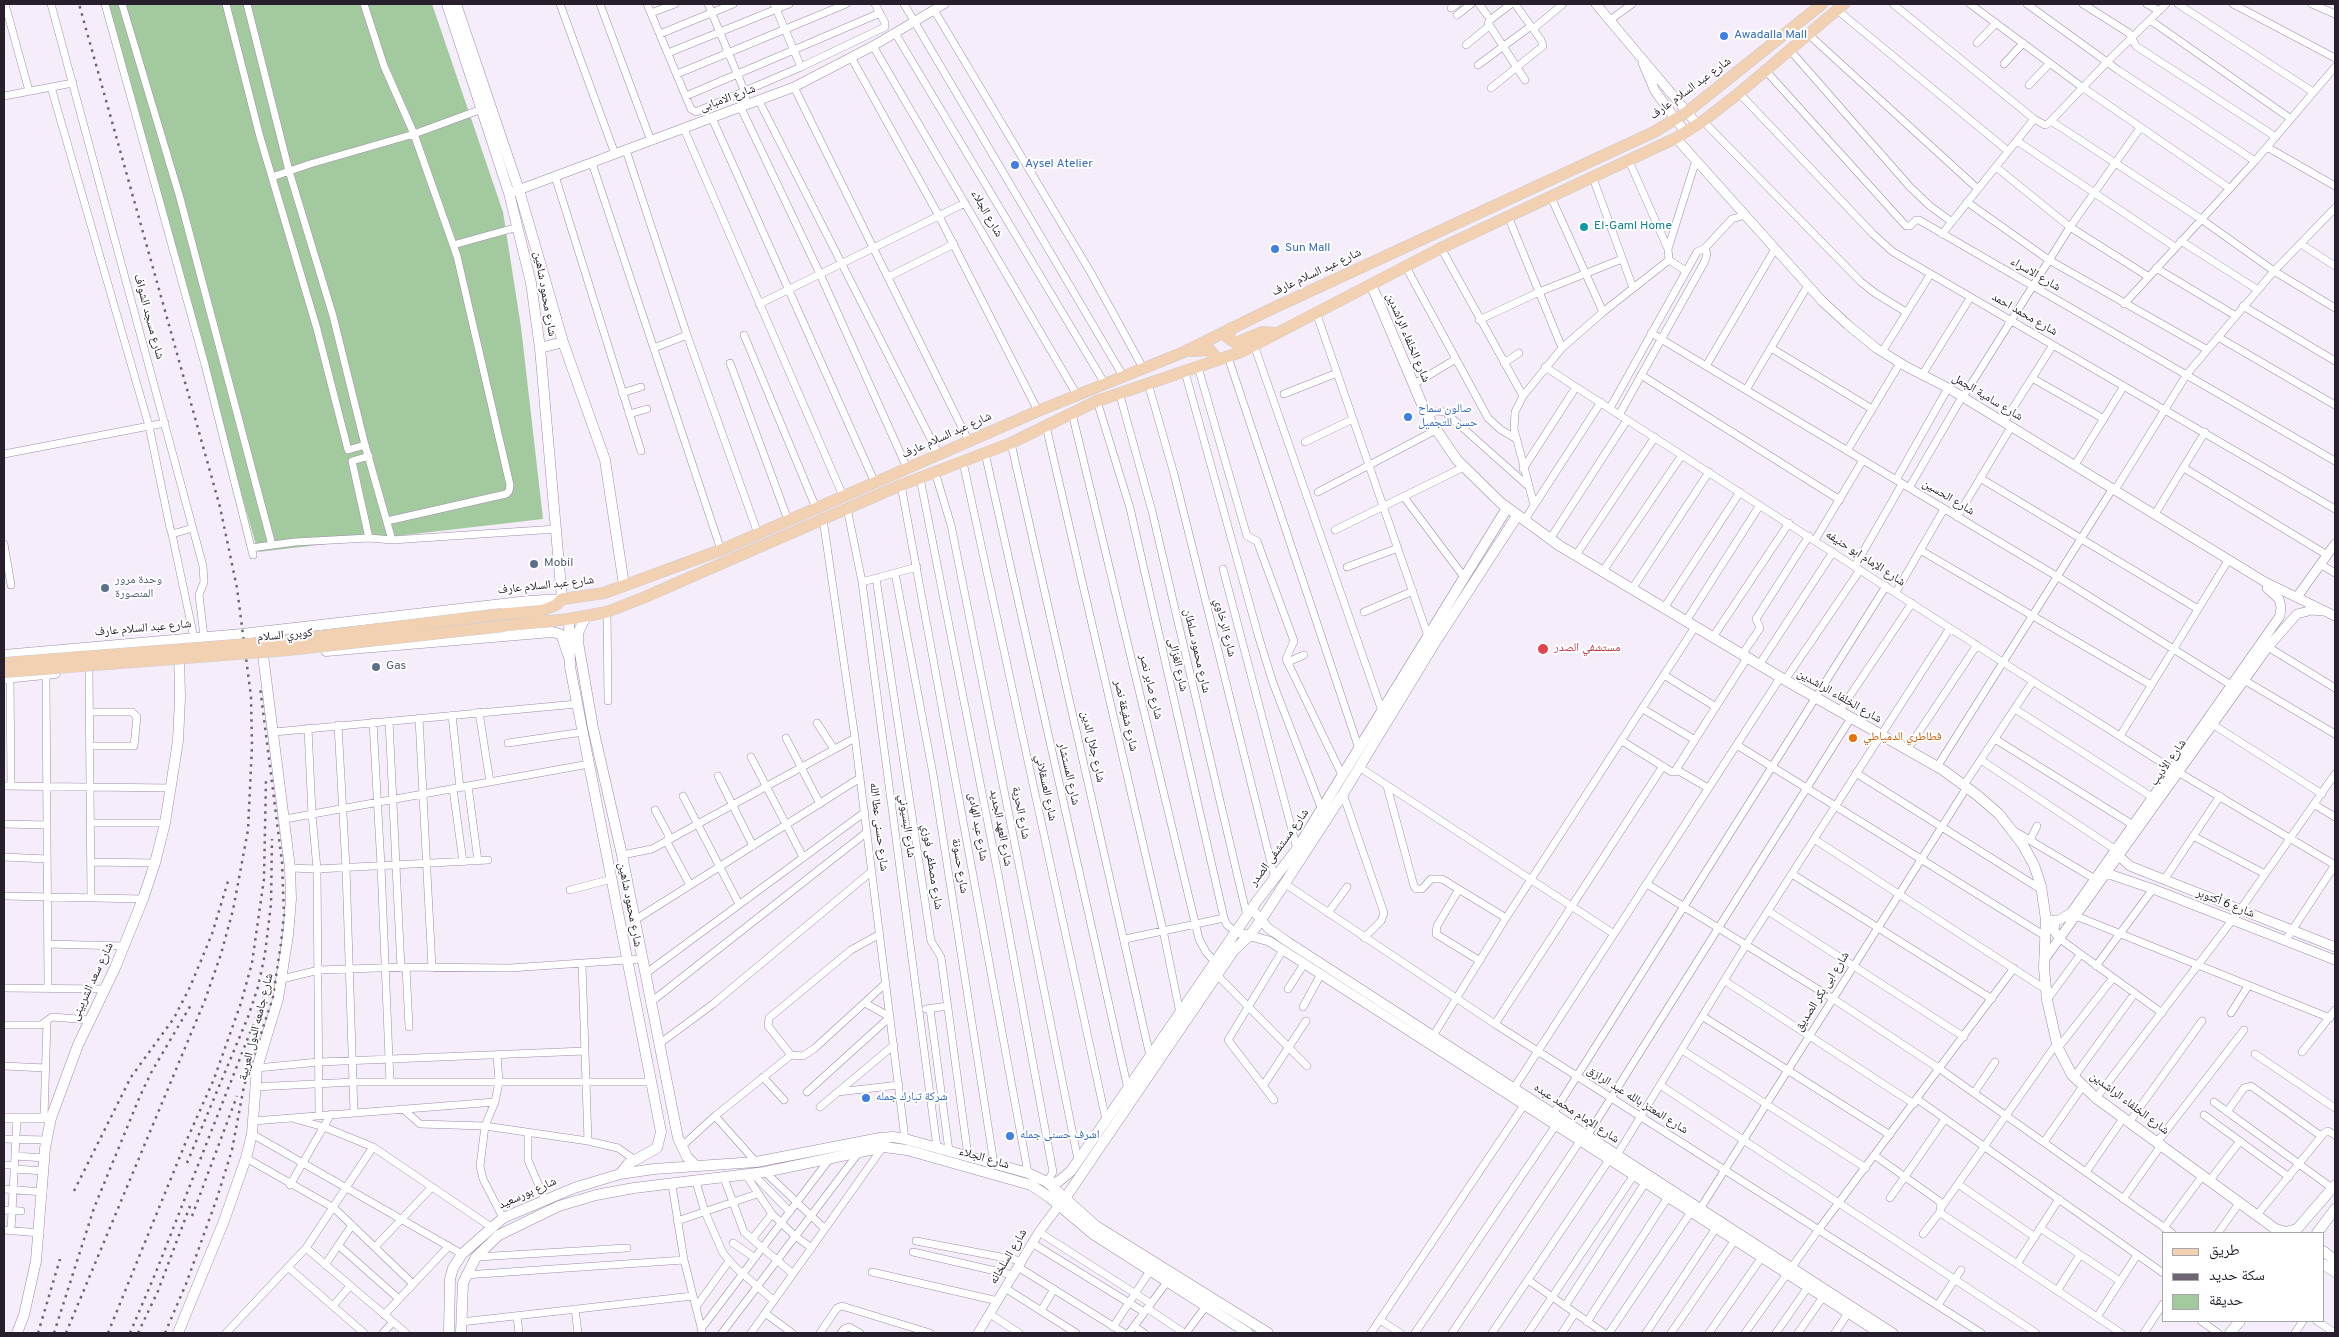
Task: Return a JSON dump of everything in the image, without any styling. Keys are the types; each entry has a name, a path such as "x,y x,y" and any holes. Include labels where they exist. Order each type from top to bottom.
{"main road":[{"name":"شارع محمود شاهين","path":"447,4 482,109 514,192 518,227 531,283 540,348 562,599"},
{"name":"شارع محمود شاهين","path":"456,4 563,342 605,460 624,585"},
{"name":"شارع عبد السلام عارف","path":"4,655 282,630 529,601 562,599 604,592 624,585 721,550 1038,411 1184,352 1231,328 1636,142 1687,112 1822,4"},
{"path":"569,619 607,612 645,597 847,508 1011,443 1097,401 1119,392 1228,357 1254,345 1441,248 1629,161 1680,135 1700,123 1766,71 1840,7"},
{"name":"شارع الخلفاء الراشدين","path":"1370,284 1427,416 1464,467 1507,508 1550,539 1690,624 1839,712 1937,767 1965,786 1999,814 2029,854 2042,890 2050,920 2045,936 2045,989 2057,1046 2074,1077 2096,1098 2279,1231"},
{"path":"1231,328 1228,338 1232,343 1262,332 1277,333"},
{"path":"540,348 563,342"},
{"path":"1184,352 1210,350 1214,355 1212,362"},
{"name":"شارع مستشفى الصدر","path":"1049,1183 1065,1177 1106,1120 1132,1092 1150,1056 1215,962 1234,943 1250,935 1261,920 1279,881 1297,849 1507,508"},
{"name":"شارع مستشفى الصدر","path":"1066,1197 1132,1092 1217,976 1234,943 1236,932 1252,909 1279,881 1343,794 1436,641 1520,518"},
{"name":"كوبري السلام","path":"6,676 288,650 503,620 541,611 556,605 562,599"},
{"name":"شارع محمود شاهين","path":"586,616 578,633 578,653 622,855 681,1147 696,1166"},
{"name":"شارع محمود شاهين","path":"569,619 570,660 577,704 661,1138 657,1148 624,1167 620,1174"},
{"name":"كوبري السلام","path":"4,662 274,642 503,620 569,619"},
{"path":"371,620 377,648"},
{"path":"282,630 286,654"},
{"path":"6,676 377,648 552,632 560,634 562,637 570,660"},
{"name":"شارع سعد الشربينى","path":"17,1333 28,1296 40,1233 48,1118 143,899 155,863 165,823 178,741 178,640"},
{"name":"شارع جامعه الدول العربية","path":"178,1333 224,1220 246,1158 252,1134 254,1087 257,1068 282,979 291,899 290,868 286,819 263,656"},
{"path":"617,905 631,903"},
{"path":"1252,909 1267,910"},
{"name":"شارع الجلاء","path":"672,1185 765,1172 880,1138 905,1138 948,1151 1031,1185 1093,1234 1248,1333"},
{"name":"شارع الجلاء","path":"696,1166 716,1166 826,1155 884,1147 994,1164 1028,1173 1049,1183 1096,1226 1268,1333"},
{"name":"شارع بورسعيد","path":"449,1333 450,1279 453,1268 462,1254 503,1218 555,1195 596,1180 620,1174 696,1166"},
{"name":"شارع بورسعيد","path":"461,1333 462,1291 465,1275 476,1257 499,1235 559,1206 596,1195 634,1188 672,1185"},
{"path":"2279,1231 2286,1232 2297,1229 2334,1187"},
{"path":"555,1195 559,1206"},
{"path":"2317,1232 2335,1209"},
{"path":"2324,1252 2335,1260"},
{"path":"2324,1265 2335,1272"},
{"path":"2230,1333 2239,1322"}],"street":[{"path":"5,4 29,91"},
{"name":"شارع مسجد الشواف","path":"51,4 204,574 204,582 199,595 199,638"},
{"path":"105,4 205,365 252,552 272,545 294,542 369,538 392,540 556,529"},
{"path":"122,4 180,198 272,545"},
{"path":"226,4 249,97 317,328 348,450 365,445"},
{"path":"247,4 289,171 333,316 365,445 392,540"},
{"path":"364,4 384,66 414,134 453,246 510,485 509,491 506,494 387,521"},
{"path":"560,4 616,154"},
{"path":"600,4 651,140"},
{"path":"647,4 691,109 696,112 801,67 885,27 875,4"},
{"path":"651,13 675,4"},
{"path":"708,4 744,90 744,106 907,468"},
{"path":"660,34 733,4"},
{"path":"668,53 720,32 775,6 789,4"},
{"path":"677,74 846,4"},
{"path":"904,4 1123,376"},
{"name":"شارع الامبابى","path":"514,192 794,87 896,33 944,4"},
{"path":"1457,15 1471,4"},
{"path":"1480,4 1487,15"},
{"path":"1466,45 1489,26 1490,20 1511,4"},
{"path":"1491,88 1543,46 1543,43 1515,4"},
{"path":"1478,65 1563,4"},
{"path":"1596,4 1642,61 1665,84 1687,112 1861,282 1906,312"},
{"path":"1610,20 1632,4"},
{"path":"1893,4 2042,125 2051,121 2082,87 2166,4"},
{"path":"1970,4 2082,87 2229,188"},
{"path":"2027,4 2107,62 2255,161"},
{"path":"2083,4 2132,37 2136,46 2276,137"},
{"path":"2147,4 2159,11"},
{"path":"2178,4 2313,92"},
{"path":"2232,4 2335,58"},
{"path":"2312,4 2335,14"},
{"path":"775,6 801,67"},
{"path":"1840,7 2008,151"},
{"path":"934,10 1084,260 1143,368"},
{"path":"686,96 880,14"},
{"path":"2150,20 2291,119"},
{"path":"1977,43 1996,23"},
{"path":"1489,26 1525,80"},
{"path":"896,33 1105,384"},
{"path":"1808,34 1978,189"},
{"path":"2004,64 2023,43"},
{"name":"شارع الجلاء","path":"872,46 1077,395"},
{"path":"1790,49 1910,187 1930,206 1952,222"},
{"path":"852,57 954,244 1038,411"},
{"name":"شارع سامية الجمل","path":"1642,61 1655,91 1675,120 1680,135 1696,160 1808,285 1848,325 1882,352 1948,388 2274,587 2334,615"},
{"path":"2028,85 2050,63"},
{"path":"2124,304 2255,161 2335,67"},
{"name":"شارع الاسراء","path":"1766,71 1906,226 1910,226 1918,220 2335,461"},
{"path":"4,96 73,83"},
{"path":"794,87 969,442"},
{"path":"51,88 149,426 172,534 199,638"},
{"name":"شارع محمد احمد","path":"1738,93 1882,244 1904,260 2165,408 2335,509"},
{"path":"759,101 939,455"},
{"path":"272,177 414,134 482,109"},
{"path":"712,118 875,482"},
{"path":"1942,234 2034,119"},
{"path":"2051,121 2201,219 2274,270 2335,308"},
{"path":"1902,484 1962,397 2070,227 2140,128"},
{"path":"684,129 843,496"},
{"path":"2017,141 2175,247"},
{"path":"2267,147 2335,186"},
{"path":"626,150 687,335 758,534"},
{"path":"1668,249 1696,160"},
{"path":"1629,161 1668,249 1669,260"},
{"path":"592,163 721,550"},
{"path":"1996,167 2070,227 2149,277"},
{"path":"555,176 641,451"},
{"path":"1593,178 1632,288"},
{"path":"1551,197 1602,312"},
{"path":"1967,202 2049,260 2206,349"},
{"path":"759,304 964,203"},
{"path":"1937,767 2186,374 2274,270 2335,208"},
{"path":"1610,408 1697,252 1705,248 1729,222 1745,215"},
{"path":"1508,216 1562,348"},
{"path":"453,246 518,227"},
{"path":"2181,240 2258,290"},
{"path":"888,277 954,244"},
{"path":"2301,244 2335,266"},
{"path":"1441,248 1522,396"},
{"path":"1619,414 1705,261 1707,254 1705,248"},
{"path":"1706,366 1775,249"},
{"path":"1479,320 1539,292 1622,259"},
{"path":"1669,260 1686,271"},
{"path":"1534,505 1515,438 1514,421 1522,396 1545,366 1562,348 1602,312 1669,260"},
{"path":"1406,267 1488,418 1501,430 1515,438"},
{"path":"2156,268 2236,316"},
{"path":"1882,352 1930,275"},
{"path":"1746,390 1808,285"},
{"path":"1922,375 1970,298"},
{"path":"2243,306 2335,362"},
{"path":"1316,312 1428,636"},
{"name":"شارع الحسين","path":"1651,333 2058,577 2231,685"},
{"path":"654,348 687,335"},
{"path":"744,335 816,508"},
{"path":"2218,337 2335,405"},
{"path":"1254,345 1382,711"},
{"path":"1957,517 1980,478 2032,378 2053,345"},
{"path":"1770,348 1872,410"},
{"path":"1504,363 1519,353"},
{"path":"1228,357 1359,749"},
{"path":"1414,384 1456,359"},
{"path":"730,363 788,520"},
{"path":"1847,451 1900,363"},
{"name":"شارع الإمام ابو حنيفه","path":"1545,366 2004,663 2175,770 2335,865"},
{"path":"1198,367 1247,536 1257,541 1294,640 1286,657 1342,777"},
{"path":"1185,372 1268,665 1322,810"},
{"path":"1284,394 1337,373"},
{"path":"1641,375 1840,500"},
{"path":"2032,378 2104,419"},
{"name":"شارع الرخاوي","path":"1148,383 1174,474 1279,881"},
{"path":"1523,469 1576,386"},
{"path":"2075,466 2124,386"},
{"path":"622,393 641,387"},
{"path":"1514,1088 1708,788 1858,568 1902,484 1948,388"},
{"name":"شارع محمود سلطان","path":"1119,392 1152,511 1252,909"},
{"name":"شارع الغزالى","path":"1097,401 1130,508 1224,918 1228,925 1236,932"},
{"path":"1520,518 1534,505 1601,402"},
{"path":"629,414 647,408"},
{"path":"1427,416 1437,411 1445,412 1528,486"},
{"name":"شارع صابر نصر","path":"1072,412 1199,939 1206,952 1215,962"},
{"path":"1305,442 1353,419"},
{"path":"1550,539 1627,420"},
{"path":"4,454 165,423"},
{"name":"شارع شفيقة نصر","path":"1046,426 1163,930 1180,1013"},
{"path":"1318,492 1436,430"},
{"path":"2155,514 2205,432"},
{"path":"1576,555 1655,437"},
{"name":"شارع جلال الدين","path":"1011,443 1150,1056"},
{"name":"شارع المستشار","path":"985,453 1132,1092"},
{"path":"1603,571 1682,455"},
{"path":"368,456 352,461 369,538"},
{"path":"1676,771 1745,657 1760,628 1756,619 1840,500 1863,460"},
{"name":"شارع العسقلاني","path":"963,462 1106,1120"},
{"path":"1335,530 1464,467"},
{"path":"2184,468 2327,556"},
{"name":"شارع الحرية","path":"935,472 952,525 1078,1160"},
{"path":"1632,589 1709,472"},
{"name":"شارع العهد الجديد","path":"920,478 999,879 1053,1172 1049,1183"},
{"path":"1980,478 2198,609"},
{"name":"شارع عبد الهادى","path":"902,485 1028,1173"},
{"path":"1664,608 1740,492"},
{"path":"1404,497 1464,577"},
{"path":"1433,1036 1530,880 1664,675 1690,624 1760,505"},
{"name":"شارع البسيوني","path":"847,508 862,582 937,1148"},
{"path":"1896,592 1944,509"},
{"name":"شارع حسنى عطا الله","path":"823,519 865,812 905,1138"},
{"path":"1713,637 1788,523"},
{"path":"172,534 193,528"},
{"path":"4,544 6,575 11,585"},
{"path":"2297,597 2335,544"},
{"path":"1348,567 1398,548"},
{"path":"1920,550 2151,685"},
{"path":"1759,665 1834,552"},
{"path":"2120,736 2229,559"},
{"path":"2320,564 2335,573"},
{"path":"862,582 917,567"},
{"path":"1223,569 1297,849"},
{"name":"شارع الأديب","path":"2050,920 2071,913 2095,879 2117,853 2281,612 2281,603 2277,596 2250,572"},
{"name":"شارع حسونة","path":"895,573 933,774 994,1164"},
{"name":"شارع مصطفى فوزي","path":"876,578 931,941 941,954 972,1161"},
{"path":"1553,1114 1814,697 1886,586"},
{"path":"1364,612 1412,591"},
{"path":"1839,712 1912,603"},
{"name":"شارع الأديب","path":"2044,960 2105,875 2133,825 2152,797 2212,724 2268,648 2297,614 2312,610 2334,615"},
{"path":"607,612 608,701"},
{"path":"1492,1333 1641,1116 1746,945 1950,628"},
{"path":"1907,750 1977,645"},
{"path":"2268,648 2335,688"},
{"path":"1288,662 1304,655"},
{"path":"89,670 91,898"},
{"path":"46,674 48,988"},
{"path":"1664,675 1716,707"},
{"path":"6,676 7,786 171,788"},
{"path":"2244,680 2335,734"},
{"name":"شارع ابى بكر الصديق","path":"1700,1209 1981,760 2033,681"},
{"path":"274,732 577,704"},
{"path":"1643,709 1695,740"},
{"path":"2015,709 2152,797"},
{"path":"90,712 132,712 137,718 136,743 132,747 90,746"},
{"path":"479,712 490,782"},
{"path":"452,715 460,787 463,862"},
{"path":"419,718 432,968"},
{"path":"1452,1333 1612,1098 1851,718"},
{"path":"389,720 396,865 409,1027"},
{"path":"373,722 390,1082"},
{"path":"817,723 834,749"},
{"path":"2212,724 2322,794"},
{"path":"338,725 346,868 354,1113"},
{"path":"308,728 317,869 320,1116"},
{"path":"508,743 583,732"},
{"path":"786,738 820,804"},
{"path":"622,855 652,849 855,738"},
{"path":"1995,738 2133,825"},
{"path":"1622,741 1672,772 1676,771 1708,788"},
{"path":"1737,745 2045,936"},
{"path":"751,757 803,858"},
{"path":"1981,760 2117,853"},
{"path":"286,819 589,764"},
{"path":"1495,1024 1663,766"},
{"path":"1359,767 1614,934"},
{"path":"1856,773 2042,890"},
{"path":"2096,1098 2240,910 2335,774"},
{"path":"718,776 753,846"},
{"path":"635,920 860,778"},
{"path":"1387,786 1416,889 1422,889 1435,877 1442,878 1506,918"},
{"path":"460,787 478,861"},
{"path":"1343,794 1384,913 1383,918 1364,938"},
{"path":"683,796 739,904"},
{"path":"2164,880 2220,796"},
{"path":"2315,805 2335,817"},
{"path":"655,810 666,831 667,841 690,885"},
{"path":"645,974 865,812"},
{"path":"90,823 165,823"},
{"path":"4,824 47,825"},
{"path":"2030,840 2037,826"},
{"path":"2011,830 2095,879"},
{"path":"651,1002 867,832"},
{"path":"2194,836 2266,874"},
{"path":"1814,839 2045,989"},
{"name":"شارع 6 أكتوبر","path":"2117,853 2130,866 2335,947"},
{"path":"4,857 47,858"},
{"path":"290,868 346,868 488,860"},
{"path":"91,862 155,863"},
{"path":"2285,941 2335,865"},
{"path":"659,1044 713,1004 872,871"},
{"path":"1792,874 1992,999"},
{"name":"شارع 6 أكتوبر","path":"2105,875 2112,875 2153,890 2335,960"},
{"path":"570,890 612,879"},
{"name":"شارع المعتز بالله عبد الرازق","path":"1279,881 1456,999 1981,1333"},
{"path":"1647,884 1832,998 1940,1069 2170,1232"},
{"path":"1328,914 1347,887"},
{"path":"1459,889 1437,926 1436,934 1480,960"},
{"path":"2096,966 2153,890"},
{"path":"4,896 143,899"},
{"name":"شارع الإمام محمد عبده","path":"1252,909 1283,950 1304,964 1524,1105 1553,1114 1584,1138 1700,1209 1764,1255 1893,1333"},
{"path":"1768,911 1964,1037"},
{"path":"2076,916 2330,1018"},
{"path":"1125,939 1224,918"},
{"path":"2050,920 2060,940 2162,1013"},
{"name":"شارع الإمام محمد عبده","path":"1236,932 1272,936 1514,1088 1556,1125 1584,1138"},
{"path":"880,934 851,950 769,1018 768,1026 791,1055 808,1054 886,983"},
{"path":"48,944 124,946"},
{"path":"1274,1100 1230,1043 1229,1038 1283,950"},
{"path":"2047,1000 2080,955"},
{"path":"282,979 319,970 510,968 642,959"},
{"path":"582,964 588,1141"},
{"path":"1288,989 1304,964"},
{"path":"1746,1333 1819,1229 2014,968"},
{"path":"1302,1007 1321,974"},
{"path":"1217,976 1307,1066"},
{"path":"1923,1234 2005,1114 2057,1046 2113,978"},
{"path":"1725,981 1809,1036 1945,1119 2162,1272"},
{"path":"2231,1013 2248,986"},
{"path":"4,988 105,989"},
{"path":"2074,1077 2135,993"},
{"path":"807,1092 890,1017 865,1003"},
{"path":"918,1010 948,1006"},
{"path":"930,1009 948,1151"},
{"path":"2302,1052 2335,1010"},
{"path":"1702,1016 1890,1135"},
{"path":"4,1025 42,1025 52,1017 90,1020"},
{"path":"1263,1086 1306,1020"},
{"path":"2086,1172 2202,1021"},
{"path":"4,1118 48,1118 47,1022"},
{"path":"2123,1198 2160,1143 2244,1030"},
{"path":"820,1108 894,1046"},
{"path":"1682,1050 1866,1168"},
{"path":"257,1068 353,1060 585,1051"},
{"path":"2255,1054 2335,1108"},
{"path":"496,1055 499,1082 495,1102 485,1126 481,1173 503,1218"},
{"path":"681,1147 714,1116 791,1055"},
{"path":"1974,1092 1995,1062"},
{"path":"4,1066 46,1068"},
{"path":"763,1077 784,1100"},
{"path":"254,1087 354,1082 651,1082"},
{"path":"838,1092 899,1085"},
{"path":"1660,1085 2036,1333"},
{"path":"2044,1142 2083,1086"},
{"path":"2227,1112 2244,1088 2251,1086 2321,1136"},
{"path":"253,1120 495,1102"},
{"path":"2214,1102 2334,1187"},
{"path":"1371,1333 1524,1105"},
{"path":"403,1109 420,1124 485,1126 588,1141 618,1148 635,1160"},
{"path":"290,1184 331,1114"},
{"path":"2204,1115 2289,1177"},
{"path":"714,1116 756,1162"},
{"path":"17,1118 13,1190 8,1210 7,1230 40,1233"},
{"path":"290,1118 324,1127 373,1147 491,1227"},
{"path":"1890,1198 1945,1119"},
{"path":"1415,1333 1556,1125"},
{"path":"2257,1215 2321,1136 2328,1131 2335,1135"},
{"path":"528,1133 528,1160 545,1200"},
{"path":"252,1134 462,1254"},
{"path":"4,1139 46,1140"},
{"path":"2164,1228 2206,1177 2240,1142"},
{"path":"226,1333 306,1248 373,1147"},
{"path":"751,1333 884,1147"},
{"path":"722,1333 860,1150"},
{"path":"702,1331 790,1212 826,1155"},
{"path":"1874,1155 1940,1201 1940,1211"},
{"path":"15,1156 45,1158"},
{"name":"شارع الإمام محمد عبده","path":"1613,1157 1634,1175 1668,1198 1735,1240 1764,1255"},
{"path":"246,1158 334,1208 413,1284"},
{"path":"4,1165 44,1172"},
{"path":"765,1172 825,1229"},
{"path":"750,1174 757,1194 772,1214 795,1236 812,1248"},
{"path":"750,1174 790,1212"},
{"path":"1528,1333 1634,1175"},
{"path":"724,1178 744,1232 793,1274"},
{"path":"696,1182 705,1212 728,1261 774,1300"},
{"path":"1565,1306 1645,1183"},
{"path":"1958,1184 2035,1237"},
{"path":"672,1185 684,1260 702,1331"},
{"path":"375,1247 432,1187"},
{"path":"4,1189 43,1192"},
{"path":"677,1221 757,1194"},
{"name":"شارع السلخانه","path":"978,1333 1039,1232 1066,1197"},
{"path":"1587,1322 1668,1198"},
{"path":"2017,1264 2059,1200"},
{"path":"2219,1232 2240,1202"},
{"path":"8,1210 21,1211"},
{"path":"1940,1211 2121,1333"},
{"path":"1610,1333 1691,1212"},
{"path":"752,1239 772,1214"},
{"path":"325,1264 352,1225"},
{"path":"1646,1333 1716,1228"},
{"path":"2040,1228 2120,1281"},
{"path":"1039,1232 1136,1293 1147,1308"},
{"path":"1671,1333 1735,1240"},
{"path":"916,1241 1020,1264 1054,1289 1124,1333"},
{"path":"733,1242 755,1258"},
{"path":"1032,1243 1129,1303 1147,1308 1185,1333 1206,1306"},
{"path":"338,1245 399,1299"},
{"path":"384,1315 448,1246"},
{"path":"306,1248 406,1333"},
{"path":"476,1257 627,1248"},
{"path":"913,1252 1013,1275"},
{"path":"1709,1333 1764,1255"},
{"path":"2057,1290 2080,1255"},
{"path":"2097,1317 2137,1255"},
{"path":"465,1275 684,1260"},
{"path":"696,1307 728,1261"},
{"path":"289,1268 364,1333"},
{"path":"1938,1305 1961,1270"},
{"path":"1114,1327 1150,1271"},
{"name":"شارع الإمام محمد عبده","path":"1789,1271 1808,1287 1848,1313 1869,1330 1879,1333"},
{"path":"872,1272 998,1301"},
{"path":"1528,1280 1600,1332"},
{"path":"1129,1333 1167,1282"},
{"path":"333,1306 350,1286"},
{"path":"1776,1333 1808,1287"},
{"path":"1005,1288 1076,1333"},
{"path":"1040,1311 1054,1289"},
{"path":"462,1322 693,1296"},
{"path":"1798,1333 1823,1297"},
{"path":"820,1333 837,1308 844,1306 930,1333"},
{"path":"2144,1333 2162,1306"},
{"path":"575,1309 578,1333"},
{"path":"765,1313 792,1333"},
{"path":"1562,1333 1575,1313"},
{"path":"1835,1333 1848,1313"},
{"path":"990,1314 1019,1333"},
{"path":"517,1316 519,1333"},
{"path":"1380,1320 1400,1333"},
{"path":"383,1333 393,1322"},
{"path":"2202,1322 2218,1333"},
{"path":"2295,1333 2302,1322"},
{"path":"2318,1322 2335,1333"},
{"path":"1134,1326 1144,1333"},
{"path":"842,1331 851,1327 860,1333"}],"green space":[{"path":"101,4 432,4 503,212 521,327 543,519 258,552"}],"railway":[{"path":"66,1333 205,1000 221,954 233,910 248,830 252,746 251,697 237,588 220,507 79,4"},
{"path":"165,1333 186,1284 232,1150 244,1086 273,997 281,943 284,915 282,862 260,687"},
{"path":"108,1333 185,1144 214,1079 241,1003 252,963 264,879 266,779"},
{"path":"187,1163 248,1017 258,987 265,954 271,904 272,839"},
{"path":"74,1191 131,1077 174,1018 190,987 212,934 229,878"},
{"path":"130,1333 156,1272 268,987"},
{"path":"54,1333 94,1208 140,1096 152,1071 192,1003"},
{"path":"192,1216 237,1096"},
{"path":"138,1333 158,1291 190,1206"},
{"path":"38,1333 60,1259"}],"place":[{"name":"Awadalla Mall","path":"1724,36"},
{"name":"Aysel Atelier","path":"1015,165"},
{"name":"El-Gaml Home","path":"1584,227"},
{"name":"Sun Mall","path":"1275,249"},
{"name":"صالون سماح حسن للتجميل","path":"1408,417"},
{"name":"Mobil","path":"534,564"},
{"name":"وحدة مرور المنصورة","path":"105,588"},
{"name":"مستشفي الصدر","path":"1543,649"},
{"name":"Gas","path":"376,667"},
{"name":"فطاطري الدمياطي","path":"1853,738"},
{"name":"شركة تبارك جمله","path":"866,1098"},
{"name":"اشرف حسنى جمله","path":"1010,1136"}]}
